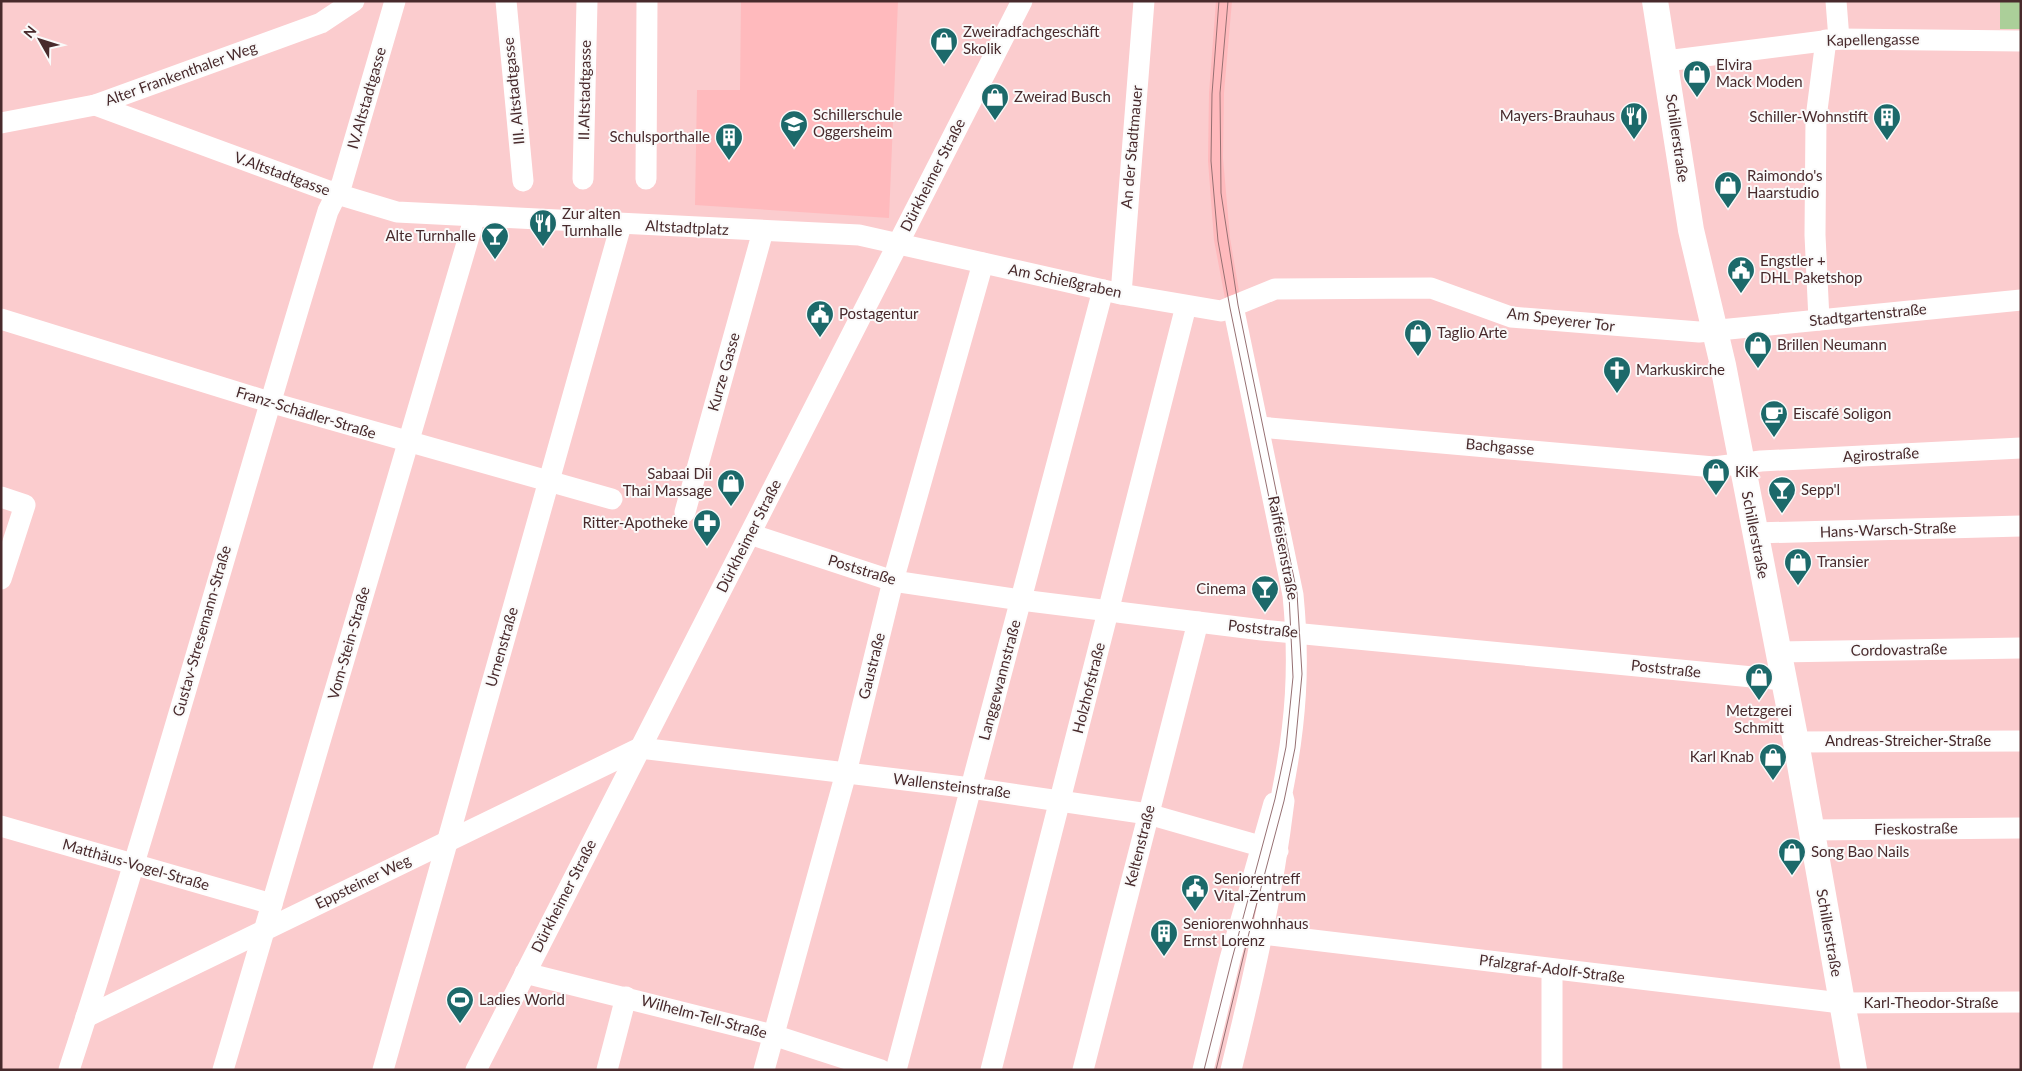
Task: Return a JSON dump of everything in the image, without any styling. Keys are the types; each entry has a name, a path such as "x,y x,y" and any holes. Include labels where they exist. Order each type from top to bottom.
{"street":[{"name":"Alter Frankenthaler Weg","path":"1,123 94,105 321,22 354,1"},
{"name":"IV.Altstadtgasse","path":"336,194 342,183 395,1"},
{"name":"III. Altstadtgasse","path":"506,1 523,181"},
{"name":"II.Altstadtgasse","path":"583,179 587,1"},
{"path":"646,179 647,1"},
{"name":"Dürkheimer Straße","path":"476,1070 1022,1"},
{"name":"An der Stadtmauer","path":"1112,292 1144,1"},
{"name":"Schillerstraße","path":"1655,1 1666,61 1691,230 1751,462 1786,652 1784,680 1854,1070"},
{"path":"1819,320 1815,235 1816,118 1832,39 1836,1"},
{"name":"Kapellengasse","path":"1666,61 1832,39 2021,41"},
{"name":"V.Altstadtgasse","path":"94,105 336,194 397,212 474,216"},
{"name":"Gustav-Stresemann-Straße","path":"69,1070 133,865 269,402 328,211 336,194"},
{"name":"Altstadtplatz","path":"474,216 621,225 859,235 898,244"},
{"name":"Vom-Stein-Straße","path":"223,1070 474,216"},
{"name":"Urnenstraße","path":"383,1070 621,225"},
{"name":"Kurze Gasse","path":"685,512 763,232"},
{"name":"Am Schießgraben","path":"898,244 1112,292 1186,306 1221,311 1233,306"},
{"name":"Gaustraße","path":"764,1070 846,773 893,581 983,263"},
{"name":"Am Speyerer Tor","path":"1233,306 1275,289 1431,288 1511,317 1682,332 1716,331"},
{"name":"Langgewannstraße","path":"896,1070 1021,600 1112,292"},
{"name":"Stadtgartenstraße","path":"1716,331 2021,300"},
{"name":"Holzhofstraße","path":"991,1070 1186,306"},
{"name":"Raiffeisenstraße","path":"1231,1070 1263,935 1269,849 1276,799 1282,793 1296,711 1297,633 1293,595 1233,306"},
{"name":"Franz-Schädler-Straße","path":"1,319 408,443 612,499"},
{"name":"Bachgasse","path":"1259,427 1714,467 1751,462"},
{"name":"Agirostraße","path":"1751,462 2021,448"},
{"path":"1,497 25,505 1,579"},
{"name":"Hans-Warsch-Straße","path":"1764,533 2021,526"},
{"name":"Poststraße","path":"750,534 893,581 1021,600 1297,633 1784,680"},
{"name":"Keltenstraße","path":"1083,1070 1198,622"},
{"name":"Cordovastraße","path":"1786,652 2021,648"},
{"name":"Andreas-Streicher-Straße","path":"1796,742 2021,741"},
{"name":"Eppsteiner Weg","path":"86,1017 640,748"},
{"name":"Wallensteinstraße","path":"640,748 971,788 1148,814 1269,849"},
{"name":"Matthäus-Vogel-Straße","path":"1,826 272,904"},
{"name":"Fieskostraße","path":"1811,830 2021,828"},
{"name":"Raiffeisenstraße","path":"1203,1070 1238,931 1269,849"},
{"name":"Pfalzgraf-Adolf-Straße","path":"1238,931 1841,1004"},
{"path":"1552,969 1552,1070"},
{"name":"Wilhelm-Tell-Straße","path":"525,972 773,1036 880,1070"},
{"path":"607,1070 626,997"},
{"name":"Karl-Theodor-Straße","path":"1841,1004 2021,1002"}],"shaded area":[{"name":"Schillerschule Oggersheim","path":"741,1 898,1 889,218 695,205 697,90 740,90"},
{"path":"1216,1 1232,1 1224,93 1223,158 1230,238 1241,303 1227,309 1214,240 1208,161 1209,93"}],"green space":[{"path":"2000,1 2021,1 2021,29 2000,29"}],"tram line":[{"path":"1204,1070 1275,799 1286,747 1293,677 1289,595 1218,241 1211,161 1212,94 1219,1"},
{"path":"1216,1070 1249,933 1284,801 1295,748 1302,674 1297,593 1238,305 1221,193 1220,93 1228,1"}],"place":[{"name":"Zweiradfachgeschäft Skolik","path":"944,65"},
{"name":"Elvira Mack Moden","path":"1697,98"},
{"name":"Zweirad Busch","path":"995,121"},
{"name":"Mayers-Brauhaus","path":"1634,140"},
{"name":"Schiller-Wohnstift","path":"1887,141"},
{"name":"Schillerschule Oggersheim","path":"794,148"},
{"name":"Schulsporthalle","path":"729,161"},
{"name":"Raimondo's Haarstudio","path":"1728,209"},
{"name":"Zur alten Turnhalle","path":"543,247"},
{"name":"Alte Turnhalle","path":"495,260"},
{"name":"Engstler + DHL Paketshop","path":"1741,294"},
{"name":"Postagentur","path":"820,338"},
{"name":"Taglio Arte","path":"1418,357"},
{"name":"Brillen Neumann","path":"1758,369"},
{"name":"Markuskirche","path":"1617,394"},
{"name":"Eiscafé Soligon","path":"1774,438"},
{"name":"KiK","path":"1716,496"},
{"name":"Sabaai Dii Thai Massage","path":"731,507"},
{"name":"Sepp'l","path":"1782,514"},
{"name":"Ritter-Apotheke","path":"707,547"},
{"name":"Transier","path":"1798,586"},
{"name":"Cinema","path":"1265,613"},
{"name":"Metzgerei Schmitt","path":"1759,701"},
{"name":"Karl Knab","path":"1773,781"},
{"name":"Song Bao Nails","path":"1792,876"},
{"name":"Seniorentreff Vital-Zentrum","path":"1195,912"},
{"name":"Seniorenwohnhaus Ernst Lorenz","path":"1164,957"},
{"name":"Ladies World","path":"460,1024"}]}
